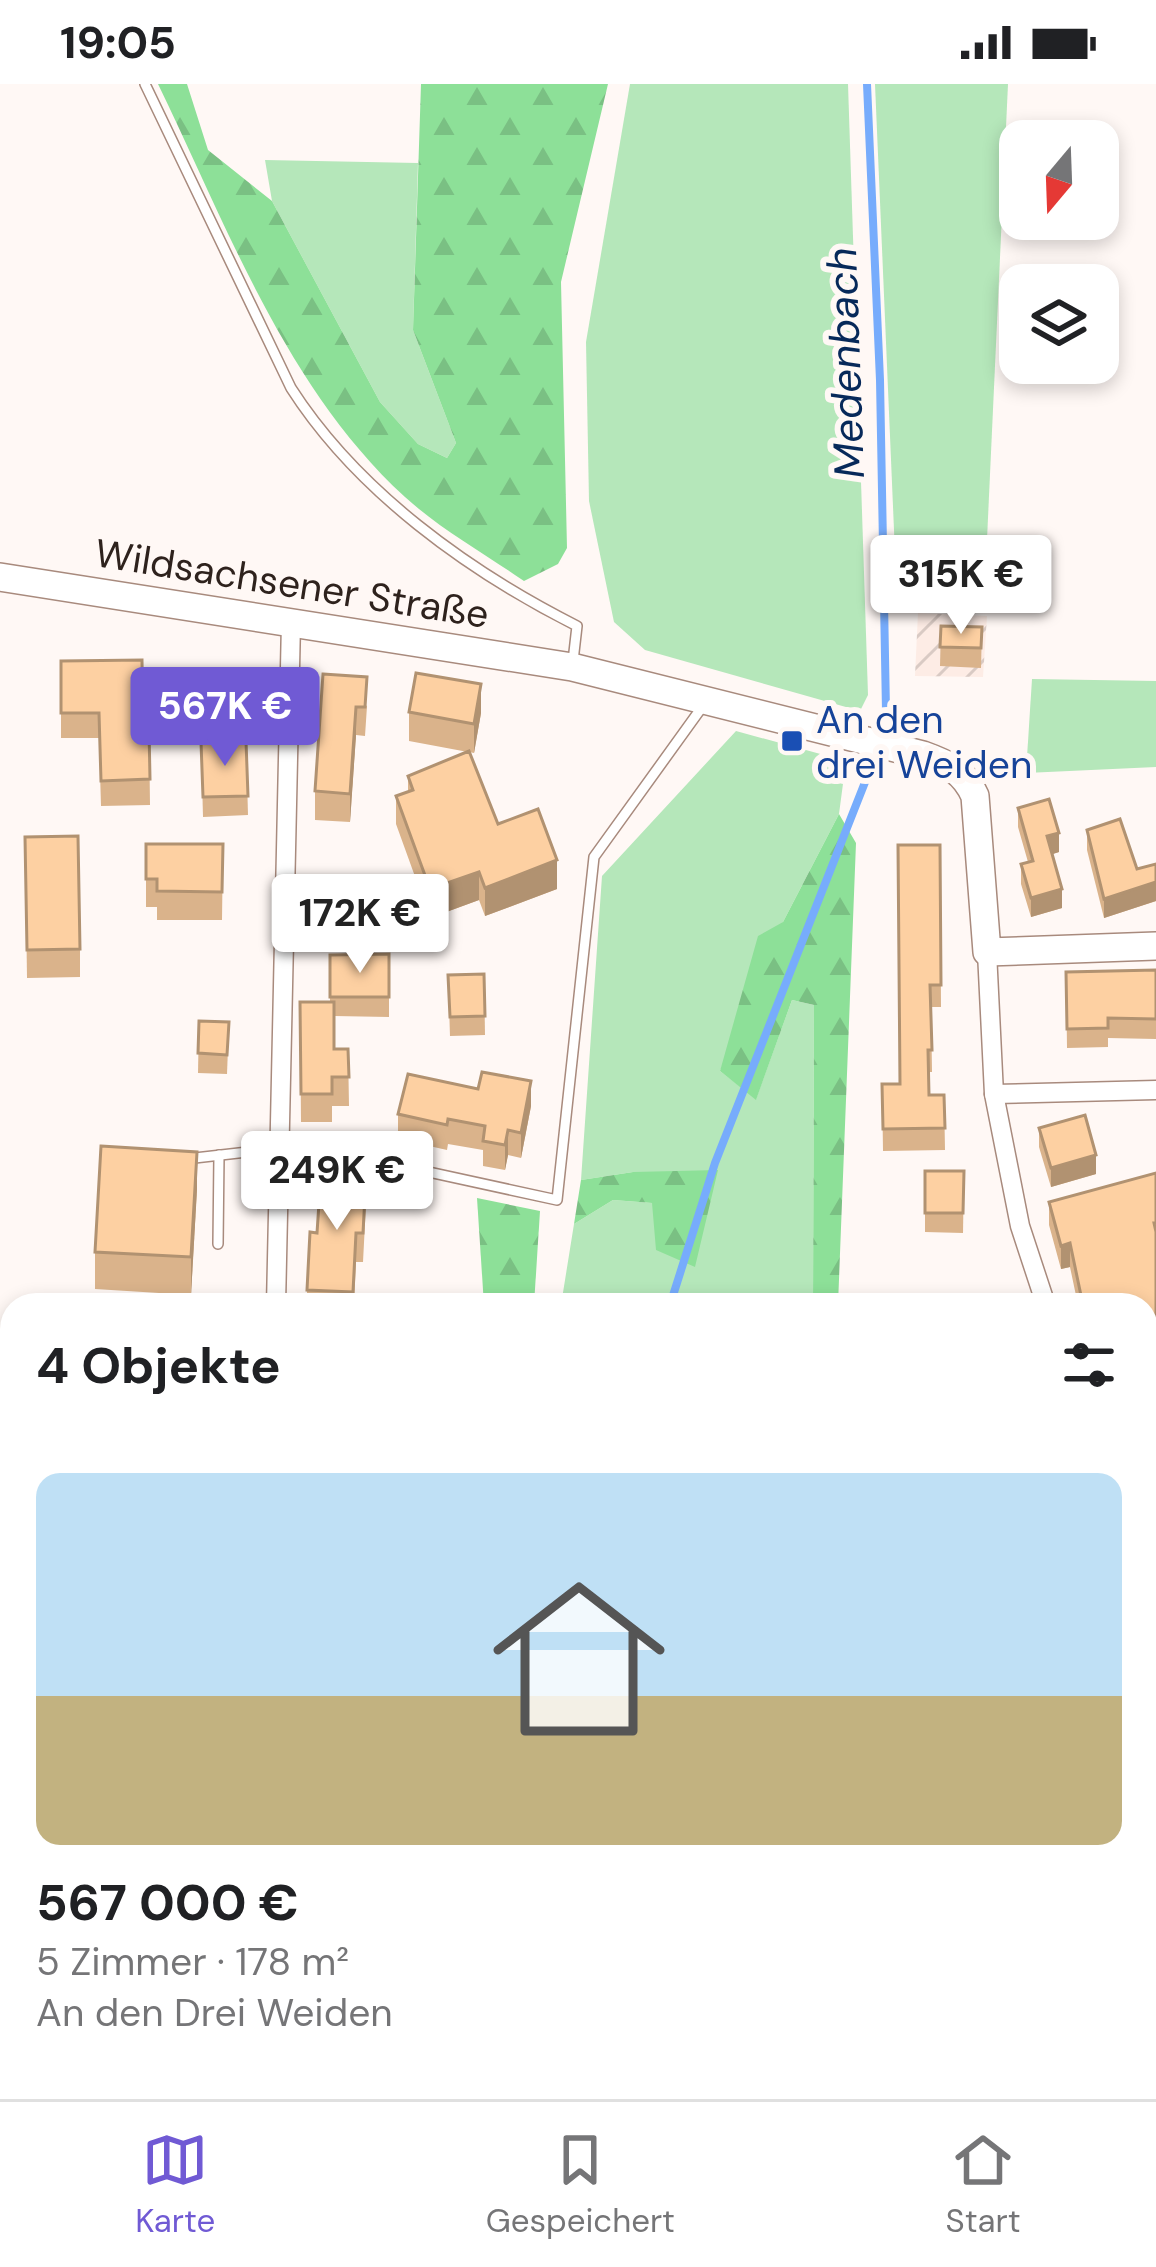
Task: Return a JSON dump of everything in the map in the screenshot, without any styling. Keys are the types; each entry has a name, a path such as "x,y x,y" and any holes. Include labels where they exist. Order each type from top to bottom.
{"main road":[{"name":"Wildsachsener Straße","path":"0,577 572,667 923,755 957,770 975,796 987,952"},
{"path":"987,952 1156,946"}],"street":[{"path":"276,1293 291,622"},
{"name":"Wildsachsener Straße","path":"987,952 994,1094 1020,1226 1042,1293"},
{"path":"994,1094 1156,1090"}],"lane":[{"name":"Wildsachsener Straße","path":"145,84 291,388 313,422 341,455 439,537 524,599 577,626 572,667"},
{"path":"172,1160 282,1144 557,1200 594,857 708,699"},
{"path":"218,1244 219,1155"}],"shaded area":[{"path":"918,613 987,616 983,677 915,676"}],"green space":[{"path":"158,84 187,84 208,150 272,201 380,402 418,444 447,458 456,443 413,330 421,84 608,84 561,282 567,548 558,564 524,581 419,509 363,454 326,406 263,303"},
{"path":"630,84 848,84 868,695 860,711 645,650 614,622 589,501 586,342"},
{"path":"875,84 1008,84 1006,120 999,120 1001,240 985,583 896,577"},
{"path":"265,160 418,163 413,330 456,443 447,458 418,444 380,402 272,201"},
{"path":"1032,679 1156,681 1156,767 1026,773"},
{"path":"736,731 846,761 839,814 783,922 720,1071 756,1099 792,1000 814,1005 813,1293 563,1293 574,1224 613,1200 652,1203 695,1266 633,1172 581,1180 602,876"},
{"path":"839,814 856,843 838,1293 813,1293 814,1005 792,1000 756,1100 720,1071 758,936 783,922"},
{"path":"718,1170 695,1267 656,1250 652,1203 613,1200 574,1224 581,1180 633,1172"},
{"path":"477,1198 540,1211 535,1293 483,1293"}],"building":[{"path":"941,626 982,627 981,648 940,647"},
{"path":"142,660 143,729 149,729 150,779 101,781 99,713 61,713 61,661"},
{"path":"416,673 481,684 474,724 409,712"},
{"path":"323,674 367,677 365,707 356,707 350,794 315,791"},
{"path":"246,741 248,796 203,797 201,742"},
{"path":"469,751 498,824 538,809 557,860 485,888 479,872 430,889 396,796 413,790 408,776"},
{"path":"1049,799 1059,833 1047,836 1062,889 1031,898 1021,864 1033,861 1018,808"},
{"path":"1120,819 1137,869 1156,864 1156,882 1104,899 1087,830"},
{"path":"78,836 80,949 27,950 25,837"},
{"path":"146,844 223,844 222,892 157,891 157,879 146,879"},
{"path":"898,845 940,845 941,985 930,985 932,1050 928,1050 929,1095 944,1095 945,1128 883,1129 882,1084 900,1084"},
{"path":"389,954 389,997 330,997 330,955"},
{"path":"1156,970 1156,1019 1108,1018 1108,1028 1067,1029 1066,972"},
{"path":"484,974 485,1016 450,1017 448,975"},
{"path":"300,1002 334,1002 334,1049 348,1049 349,1077 332,1077 332,1094 301,1094"},
{"path":"199,1021 229,1022 227,1055 198,1053"},
{"path":"482,1072 531,1081 521,1133 508,1130 505,1145 483,1141 485,1126 448,1119 447,1125 398,1114 408,1074 478,1089"},
{"path":"1085,1115 1096,1155 1051,1168 1039,1128"},
{"path":"101,1146 197,1152 191,1257 95,1252"},
{"path":"925,1171 964,1171 963,1213 925,1213"},
{"path":"321,1173 366,1175 353,1292 307,1290 310,1232 317,1233"},
{"path":"1156,1173 1156,1293 1080,1293 1070,1243 1061,1246 1049,1202"}],"waterway":[{"name":"Medenbach","path":"867,84 880,380 886,711"},
{"name":"Medenbach","path":"674,1293 715,1163 871,767"}],"place":[{"name":"An den drei Weiden","path":"792,741"}]}
